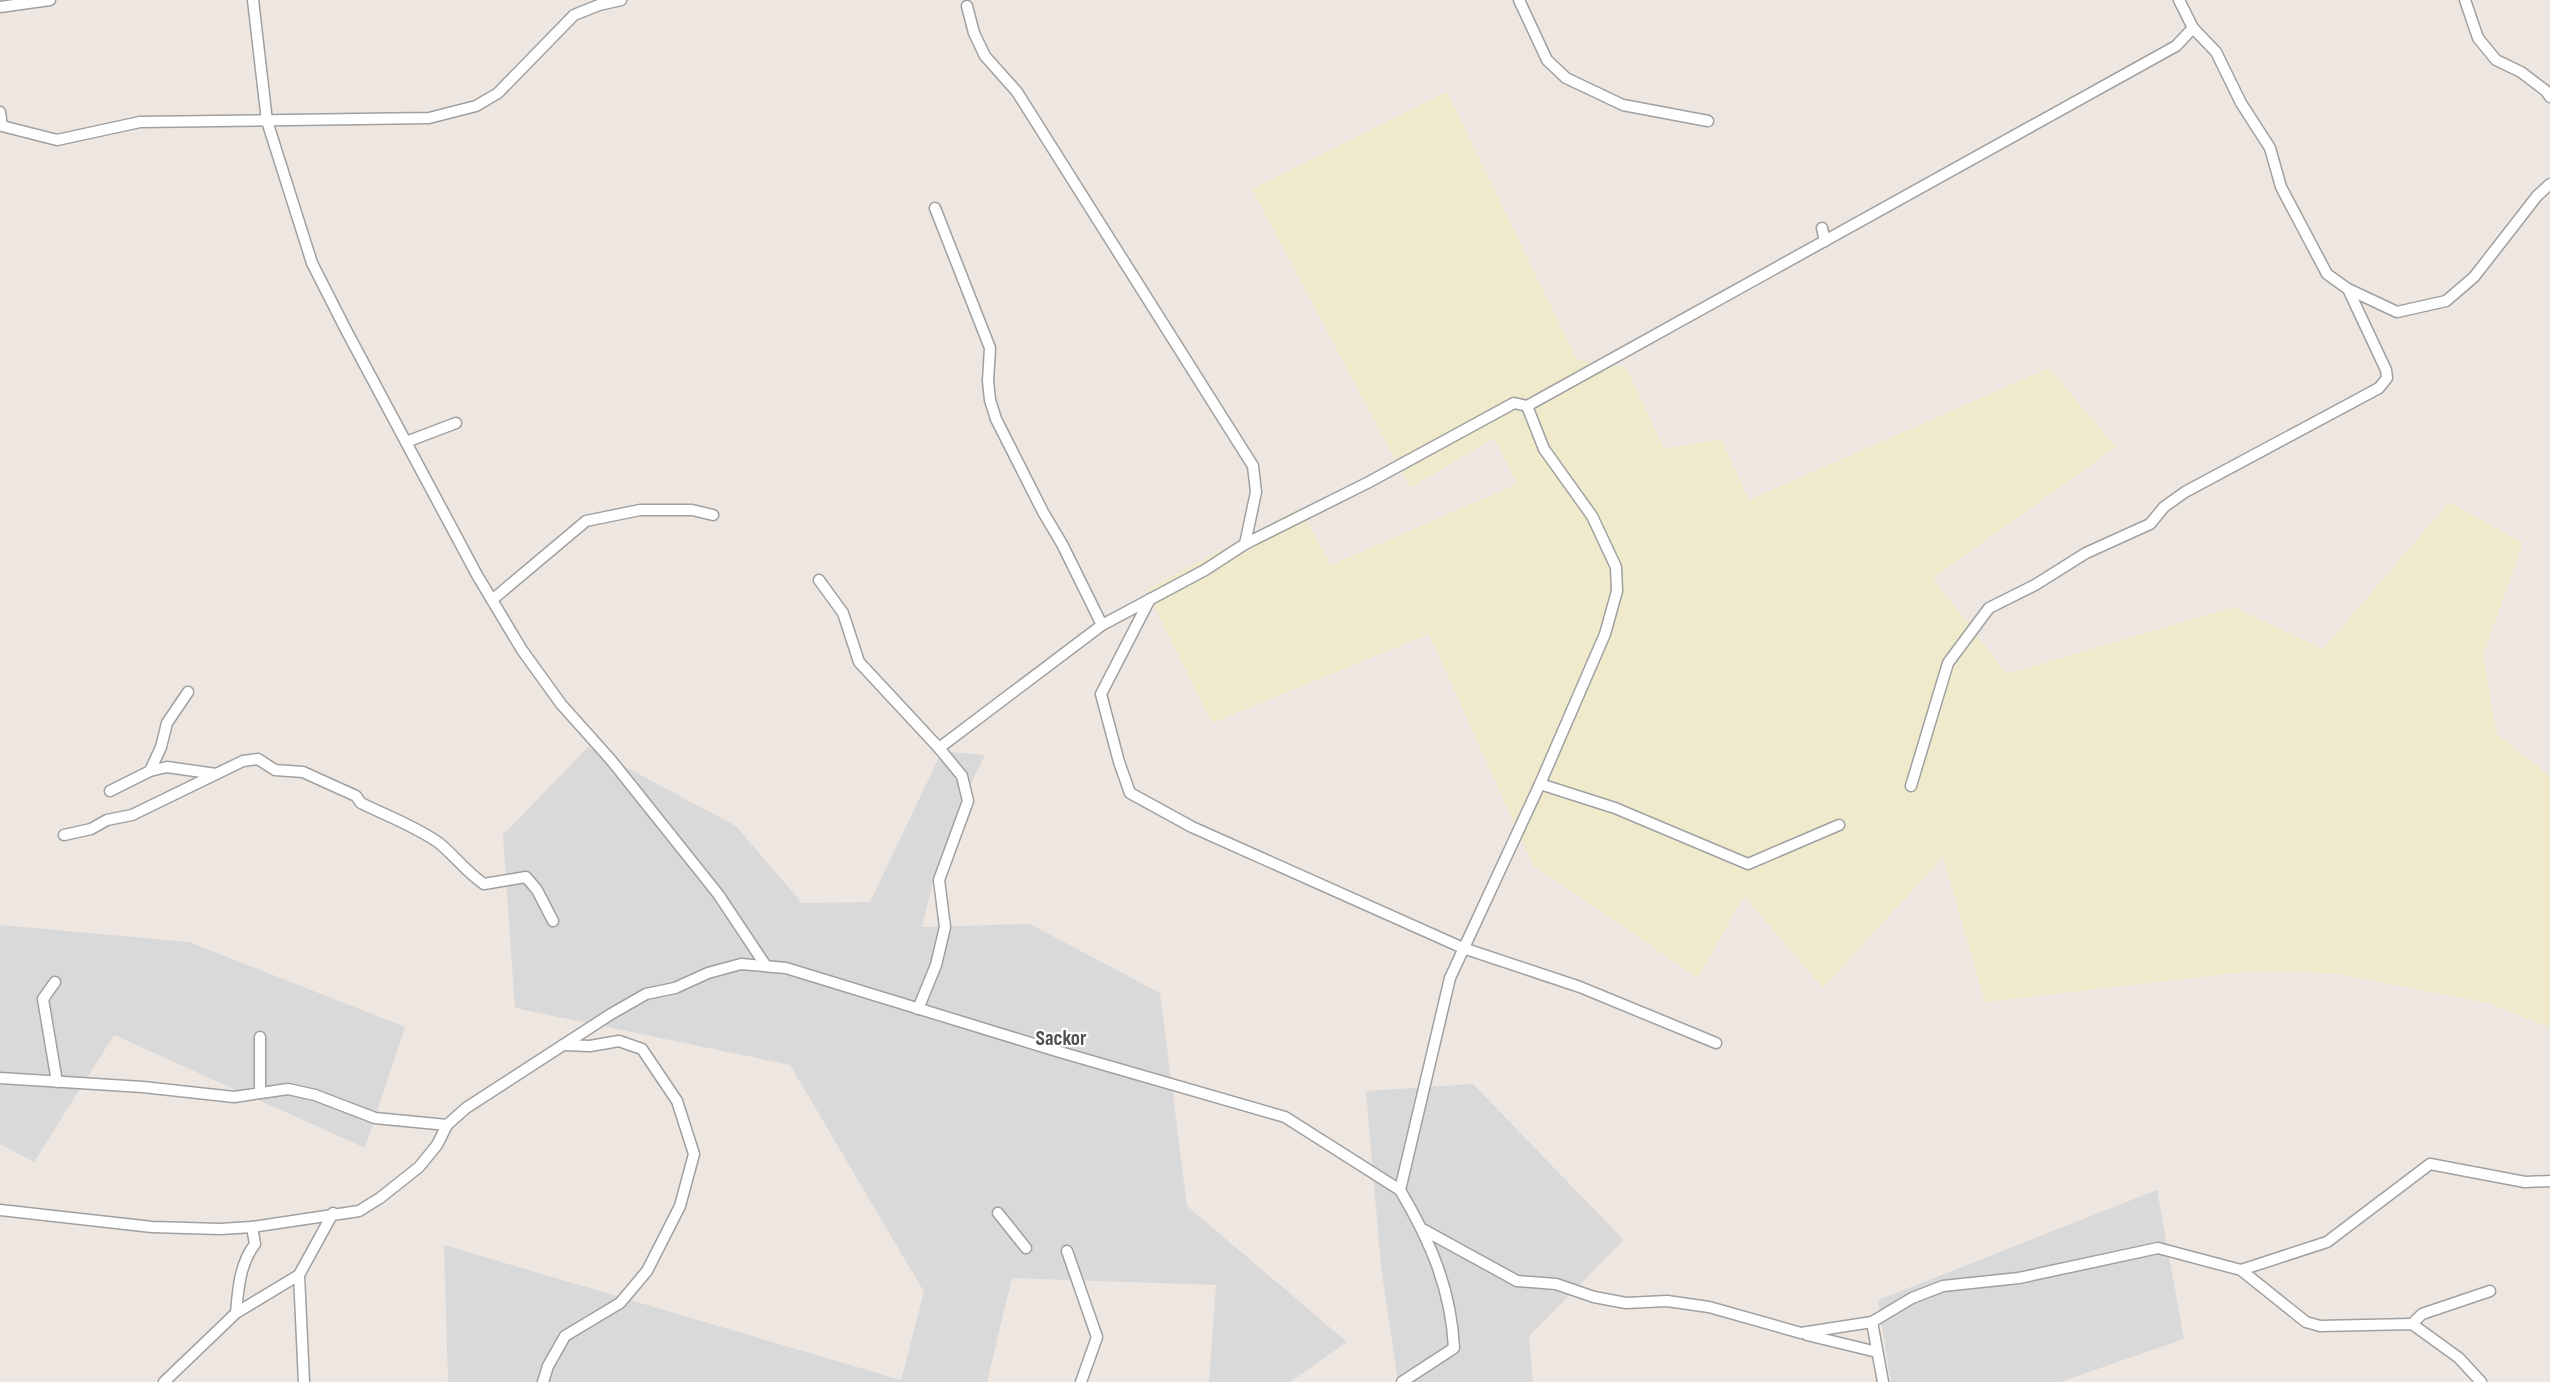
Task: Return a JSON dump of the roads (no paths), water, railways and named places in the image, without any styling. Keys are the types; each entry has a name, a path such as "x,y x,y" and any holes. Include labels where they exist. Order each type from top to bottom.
{"street":[{"path":"0,7 50,0"},
{"path":"253,0 267,121 312,263 406,442 492,600 522,650 561,704 611,760 718,894 766,966"},
{"path":"0,112 2,126 57,140 140,122 429,118 476,106 498,93 574,15 599,5 621,0"},
{"path":"1519,0 1547,60 1566,78 1623,105 1708,121"},
{"path":"2179,0 2193,28 2216,52 2241,103 2270,148 2281,187 2327,274 2348,289 2397,312 2446,301 2474,277 2536,196 2550,184"},
{"path":"2465,0 2478,38 2496,60 2521,72 2549,93"},
{"path":"967,6 974,33 985,56 1017,92 1253,466 1256,492 1245,544"},
{"path":"939,748 1102,625 1205,570 1245,544 1369,482 1514,403 1527,406 2176,46 2193,28"},
{"path":"935,208 990,348 988,381 990,400 996,419 1102,625"},
{"path":"1822,228 1825,241"},
{"path":"1911,786 1948,663 1989,608 2035,585 2086,553 2150,524 2164,507 2185,492 2379,388 2387,378 2386,370 2348,289"},
{"path":"1400,1190 1450,978 1540,784 1605,634 1617,591 1616,567 1592,516 1544,448 1527,406"},
{"path":"406,442 456,423"},
{"path":"492,600 586,521 640,510 692,510 713,515"},
{"path":"819,580 843,613 859,662 962,776 968,801 939,880 945,927 936,965 918,1009"},
{"path":"1150,599 1101,694 1119,762 1130,793 1192,827 1464,948 1580,987 1716,1043"},
{"path":"150,771 161,747 167,723 188,692"},
{"path":"64,836 92,829 107,820 132,815 243,761 258,759 275,770 303,772 356,796 361,803 414,827 440,844 472,876 484,884 526,877 537,890 553,921"},
{"path":"110,790 150,771 167,767 217,774"},
{"path":"1540,784 1615,808 1748,864 1839,825"},
{"path":"0,1210 152,1227 220,1229 252,1227 359,1210 380,1198 419,1167 437,1145 447,1125 466,1107 646,994 675,988 708,973 741,964 786,968 1285,1117 1400,1190 1424,1230 1446,1290 1453,1321 1454,1348 1421,1377 1402,1382"},
{"path":"55,982 43,999 57,1082"},
{"path":"260,1037 260,1094"},
{"path":"543,1382 548,1366 565,1336 620,1304 647,1271 680,1206 694,1154 677,1101 642,1049 620,1041 590,1046 563,1046"},
{"path":"0,1078 143,1087 234,1098 288,1089 315,1095 375,1118 447,1125"},
{"path":"2241,1270 2327,1242 2430,1164 2525,1182 2550,1181"},
{"path":"164,1382 236,1313 299,1275 333,1213"},
{"path":"998,1213 1026,1248"},
{"path":"312,1218 316,1244"},
{"path":"236,1313 238,1288 248,1254 255,1244 252,1227"},
{"path":"1424,1230 1517,1281 1556,1284 1594,1297 1626,1303 1667,1301 1709,1308 1877,1352"},
{"path":"1801,1333 1872,1322 1912,1298 1943,1286 2019,1278 2158,1248 2241,1270 2306,1322 2320,1326 2412,1323 2459,1358 2481,1382"},
{"path":"1067,1251 1097,1337 1081,1382"},
{"path":"299,1275 304,1382"},
{"path":"2412,1323 2422,1314 2490,1292"},
{"path":"1872,1322 1883,1382"}],"district":[{"name":"Sackor","path":"1061,1038"}]}
